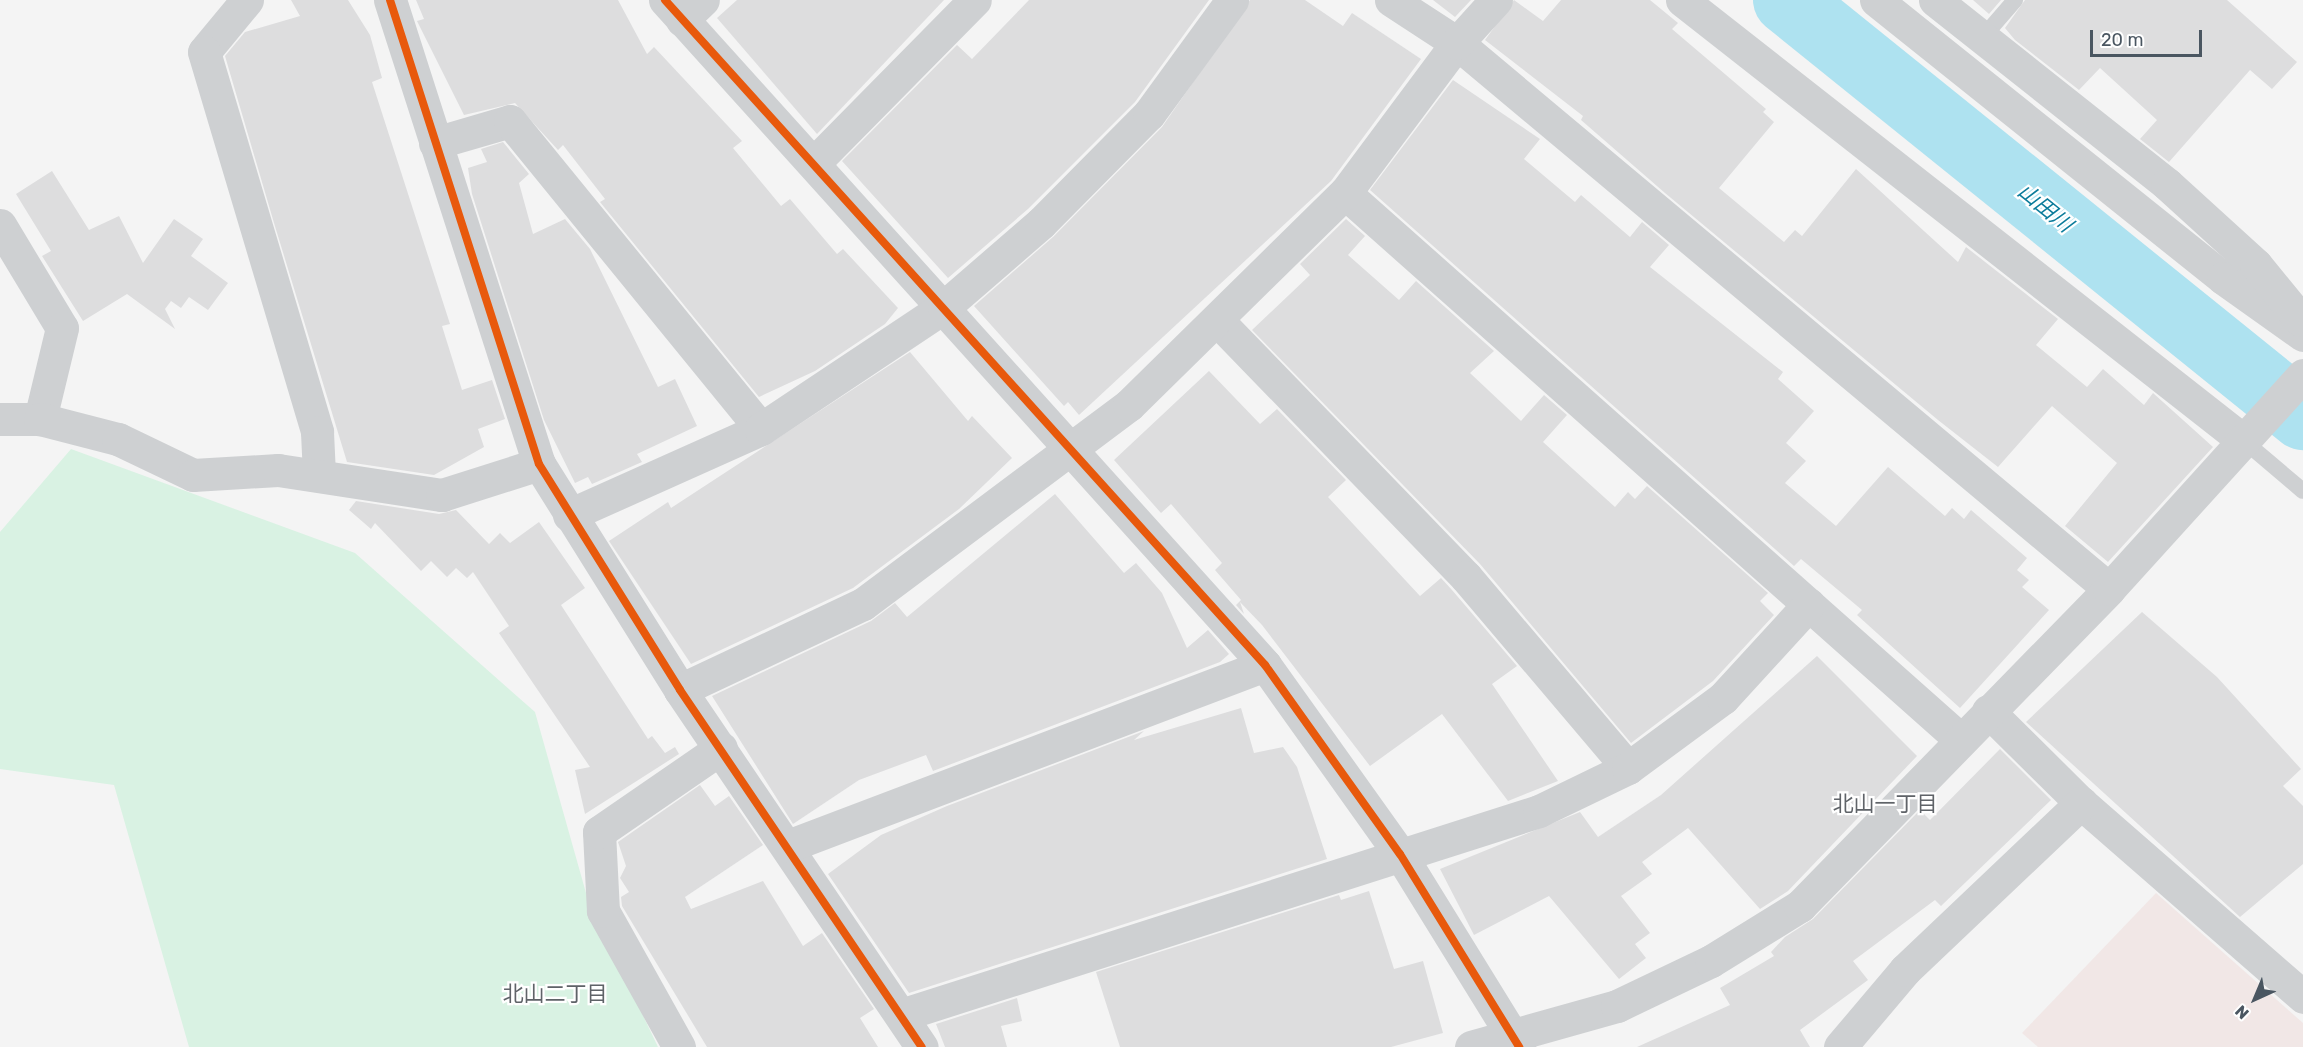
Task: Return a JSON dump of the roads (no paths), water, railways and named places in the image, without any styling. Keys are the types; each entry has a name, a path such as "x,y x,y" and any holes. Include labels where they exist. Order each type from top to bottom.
{"street":[{"path":"247,0 204,52 317,432 319,474"},
{"path":"390,0 539,464 680,690 788,846 922,1047"},
{"path":"814,163 975,0"},
{"path":"569,515 762,429 944,307 1041,223 1149,114 1232,0"},
{"path":"1391,0 1457,43 2109,589"},
{"path":"680,690 863,604 1075,450 1218,321 1346,193 1457,43 1496,0"},
{"path":"1682,0 2248,437"},
{"path":"1876,0 2223,278 2303,335"},
{"path":"1935,0 2167,184 2256,264 2303,323"},
{"path":"683,6 814,163 1075,450 1265,665 1400,854 1515,1041"},
{"path":"435,143 510,122 762,429"},
{"path":"1346,193 1961,740"},
{"path":"0,225 62,328 40,419"},
{"path":"1218,321 1466,577 1628,768"},
{"path":"1471,1047 1515,1041 1617,1006 1711,961 1800,906 2109,589 2303,375"},
{"path":"0,419 40,419 118,439 193,475 278,470 319,474 442,495 539,464"},
{"path":"901,1015 1539,811 1628,768 1723,698 1809,604"},
{"path":"788,846 1265,665"},
{"path":"1988,711 2081,803 2303,997"},
{"path":"680,1047 603,911 599,832 721,748"},
{"path":"1840,1047 1905,970 2081,803"}],"lane":[{"path":"1983,37 2015,0"},
{"path":"2248,437 2303,491"}],"waterway":[{"name":"山田川","path":"1787,0 2303,416"}],"district":[{"name":"北山一丁目","path":"1885,804"},
{"name":"北山二丁目","path":"555,994"}]}
